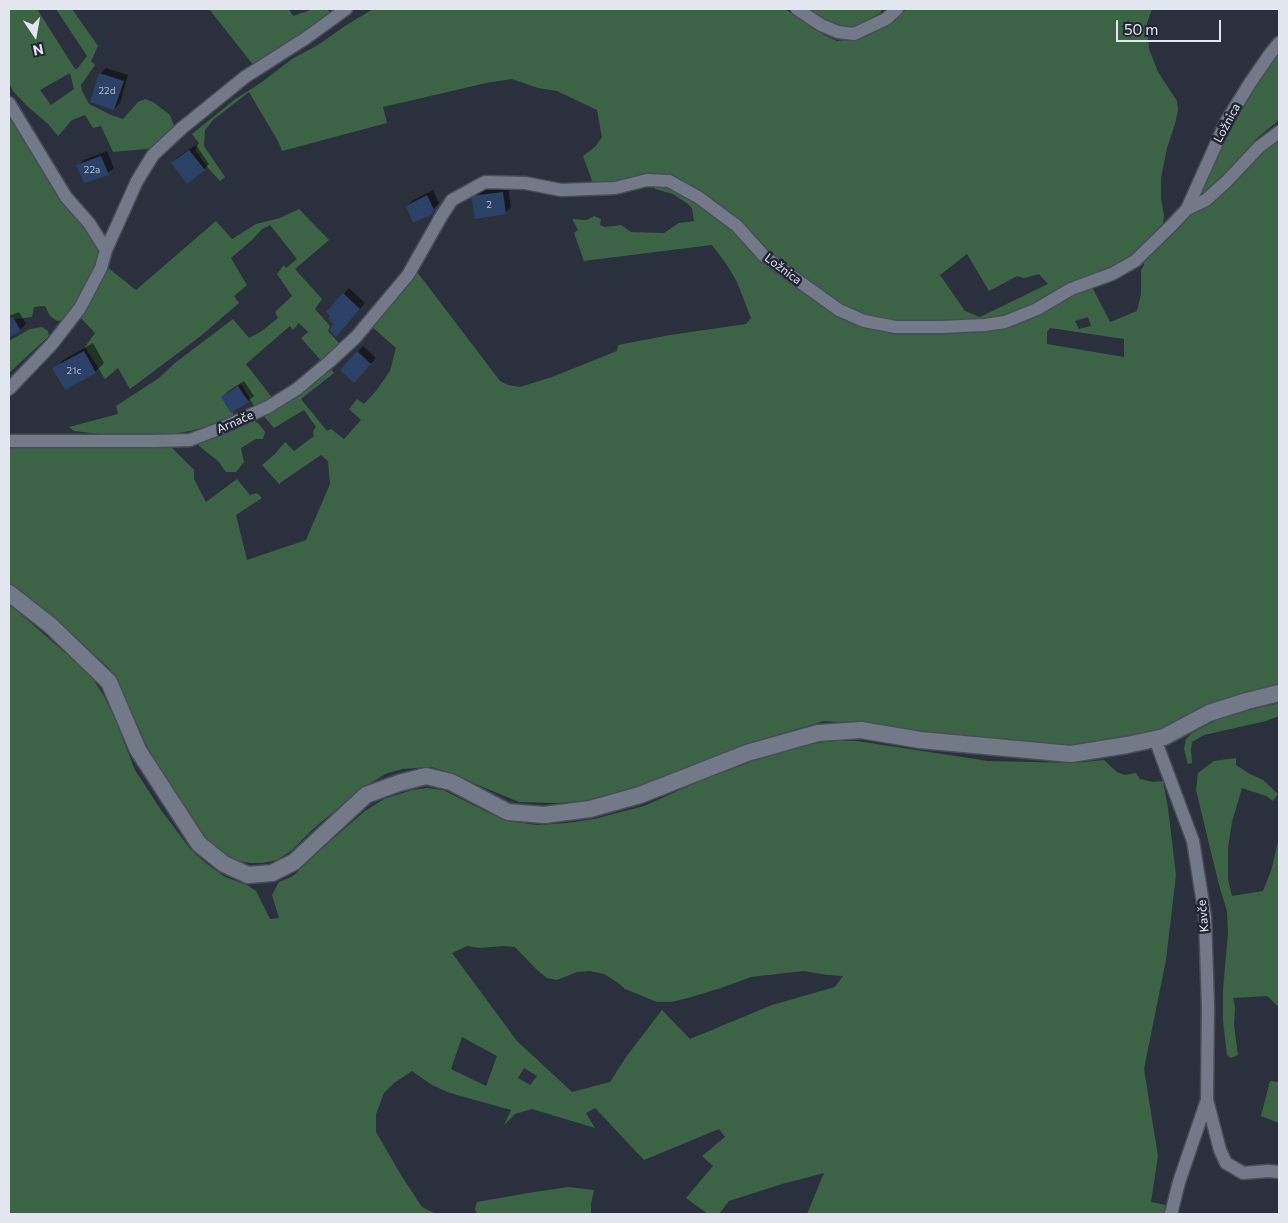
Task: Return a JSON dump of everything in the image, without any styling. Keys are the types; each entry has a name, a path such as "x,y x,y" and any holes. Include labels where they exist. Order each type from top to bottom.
{"street":[{"path":"9,389 52,344 80,308 100,268 106,250 137,181 154,155 182,128 245,77 306,38 346,9"},
{"path":"797,9 821,25 838,32 854,34 886,19 897,9"},
{"name":"Ložnica","path":"1187,209 1226,122 1250,83 1279,43"},
{"path":"9,103 66,197 89,223 106,250"},
{"name":"Ložnica","path":"408,275 452,200 486,182 525,183 560,190 615,188 647,180 669,181 698,197 737,226 764,256 839,310 864,321 896,327 985,325 1004,322 1037,308 1071,289 1112,274 1135,261 1187,209 1206,200 1227,182 1259,147 1279,132"},
{"name":"Arnače","path":"9,441 190,440 224,427 268,407 297,389 356,337 408,275"},
{"path":"9,593 50,625 109,682 138,750 199,844 224,864 248,875 272,873 294,862 366,795 426,776 451,782 508,812 544,816 590,809 640,795 747,753 818,733 861,730 920,740 1071,754 1164,737 1209,713 1247,700 1279,693"},
{"name":"Kavče","path":"1155,739 1193,841 1205,916 1208,1007 1207,1100 1220,1150 1226,1163 1243,1173 1279,1172"},
{"name":"Kavče","path":"1171,1214 1179,1182 1207,1100"}],"green space":[{"path":"9,9 37,9 75,69 77,69 87,56 56,9 72,9 98,46 91,61 95,65 81,85 89,104 123,119 138,102 145,99 153,102 170,115 174,126 157,148 113,152 101,126 93,128 85,115 72,120 58,136 13,91 9,83","holes":["70,73 74,89 51,105 40,90"]},
{"path":"209,9 289,9 293,16 314,9 328,9 331,15 254,66"},
{"path":"373,9 785,9 824,35 837,41 863,38 877,31 907,9 1152,9 1147,23 1149,49 1158,72 1177,101 1178,110 1161,178 1163,225 1158,234 1142,248 1113,267 1011,315 988,320 911,323 903,320 881,321 850,310 765,251 686,183 643,175 614,182 593,183 583,156 596,146 602,137 597,110 557,91 538,88 512,79 486,83 383,107 387,123 282,151 249,92 213,120 205,130 204,146 225,177 220,181 195,150 199,143 192,134 234,100 292,59 318,45","holes":["967,254 989,291 1017,276 1024,278 1039,274 1048,284 980,317 965,311 940,275"]},
{"path":"806,9 882,9 880,13 859,26 845,28 827,24"},
{"path":"1279,48 1279,120 1256,139 1221,180 1197,201 1231,119"},
{"path":"9,115 56,188 62,203 75,218 88,228 103,249 82,297 63,320 57,321 50,316 45,306 34,307 32,317 9,320"},
{"path":"1279,136 1279,685 1247,692 1205,708 1187,715 1158,732 1069,746 942,734 871,724 824,721 746,744 629,790 595,800 557,803 519,802 431,767 402,769 385,774 357,792 312,830 291,851 277,860 251,863 239,861 217,850 202,834 160,769 145,742 120,686 109,668 47,612 9,583 9,445 169,445 194,470 194,479 206,502 237,479 250,495 257,493 262,498 236,515 247,560 306,540 330,484 328,461 321,455 280,483 280,485 262,465 285,442 294,451 314,436 313,431 316,427 304,410 274,428 262,414 330,368 334,373 301,399 327,431 331,429 344,439 361,420 349,409 357,399 364,404 376,391 390,371 396,348 370,325 415,270 500,381 508,385 520,387 552,377 617,351 618,345 746,324 751,318 737,282 712,245 584,261 574,233 578,230 572,219 587,220 594,216 601,219 600,225 605,227 621,225 631,232 664,233 679,223 694,221 692,208 688,204 673,194 655,189 654,185 675,189 696,201 851,321 879,331 928,332 965,330 1091,285 1110,322 1137,311 1141,294 1141,270 1144,265 1144,258","holes":["1088,317 1091,326 1079,329 1075,321","1050,328 1124,339 1124,357 1047,344 1047,332"]},
{"path":"299,209 329,240 295,269 322,299 315,309 330,326 328,331 340,344 323,363 301,338 308,332 299,323 293,330 290,326 246,364 274,400 256,409 241,384 223,398 236,418 190,431 165,435 117,436 74,431 69,427 118,414 116,406 159,378 175,363 233,319 249,338 262,331 278,318 275,312 292,296 277,274 284,265 286,268 297,259 270,225 262,229 231,258 247,285 234,296 239,303 202,335 130,389 118,368 105,379 85,347 95,333 79,316 107,267 136,290 216,221 232,239 256,224 280,218"},
{"path":"42,327 48,331 49,336 9,373 9,341 30,329"},
{"path":"253,420 265,432 263,439 256,439 241,448 244,462 236,472 226,472 218,461 199,446 199,439"},
{"path":"9,604 93,679 115,719 135,770 161,810 191,850 207,864 225,877 247,885 256,891 270,919 279,918 272,895 279,882 293,876 365,811 384,799 412,790 427,788 443,790 507,821 538,825 567,823 594,819 644,806 702,780 753,761 811,744 831,741 857,741 988,761 1074,763 1104,760 1117,772 1125,775 1136,773 1140,779 1153,782 1163,781 1176,875 1166,960 1144,1069 1158,1156 1151,1202 1174,1205 1167,1214 807,1214 824,1173 729,1201 719,1214 708,1214 686,1198 713,1166 702,1156 725,1137 719,1129 644,1160 595,1108 586,1113 595,1128 532,1109 515,1114 504,1125 511,1110 450,1093 432,1085 412,1071 394,1083 384,1093 376,1114 376,1132 422,1207 436,1214 9,1214","holes":["467,946 480,948 515,947 547,978 557,980 577,972 590,971 604,974 625,989 657,1002 671,1002 688,998 751,977 804,971 843,976 835,987 772,1005 690,1039 662,1010 626,1057 610,1082 572,1092 517,1041 452,953","462,1037 497,1056 486,1086 451,1069","524,1068 537,1076 530,1085 518,1078"]},
{"path":"1279,703 1279,716 1266,721 1204,735 1192,742 1192,763 1188,764 1184,749 1186,739 1192,733 1224,716"},
{"path":"1236,758 1236,765 1263,780 1278,794 1273,801 1266,796 1242,788 1232,822 1228,848 1228,879 1232,896 1263,891 1271,871 1279,838 1279,1007 1267,996 1233,998 1238,1055 1231,1058 1227,1055 1223,1021 1223,990 1228,933 1227,911 1196,790 1198,773 1214,761"},
{"path":"1270,1081 1279,1082 1279,1123 1261,1116"},
{"path":"568,1187 594,1190 591,1214 477,1214 475,1209 477,1202"}],"building":[{"path":"99,73 124,81 114,110 90,102"},
{"path":"189,150 205,170 187,184 171,163"},
{"path":"101,156 109,175 84,183 76,165"},
{"path":"503,192 506,214 475,219 471,196"},
{"path":"427,195 434,210 431,215 413,223 406,206"},
{"path":"343,293 360,309 336,337 329,330 334,324 328,319 330,316 326,312"},
{"path":"13,317 21,331 9,337 9,318"},
{"path":"84,351 96,373 65,390 52,368"},
{"path":"357,351 371,364 354,383 340,370"},
{"path":"238,386 249,402 231,413 221,397"}]}
